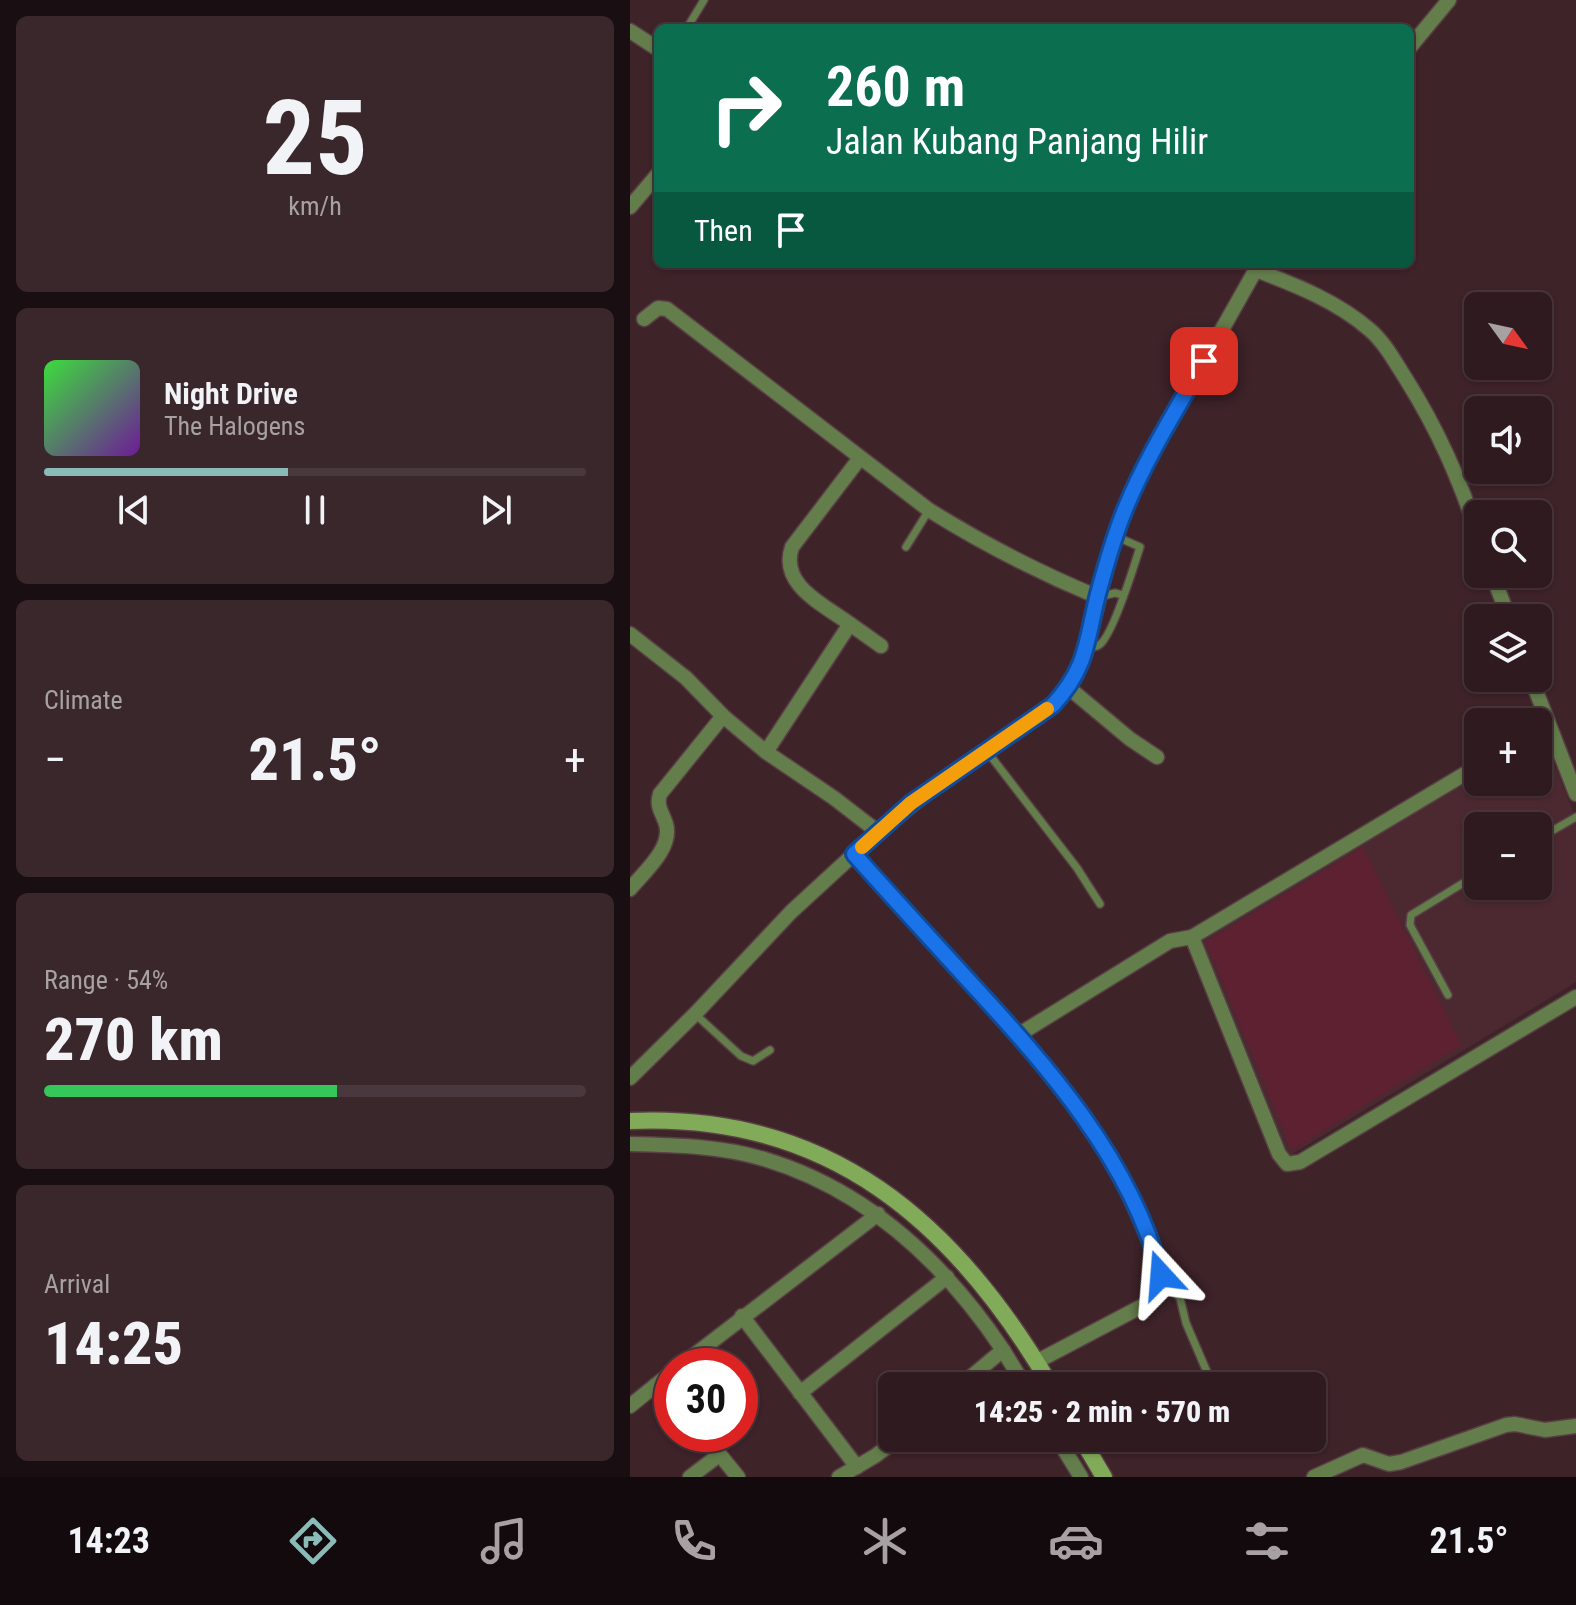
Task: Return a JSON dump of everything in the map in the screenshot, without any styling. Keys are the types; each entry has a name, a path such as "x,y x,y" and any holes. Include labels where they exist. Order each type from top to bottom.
{"main road":[{"path":"630,1121 715,1124 757,1132 840,1164 884,1191 948,1245 1006,1316 1042,1372"},
{"path":"1089,1452 1104,1477"}],"street":[{"path":"1414,42 1449,0"},
{"path":"630,31 654,46"},
{"path":"630,207 654,179"},
{"path":"630,1078 791,912 878,832 911,803 1053,705 1069,688 1087,647 1115,536 1146,464 1257,268"},
{"path":"1260,268 1331,303 1372,331 1390,355 1446,449 1465,500"},
{"path":"644,319 658,308 667,309 929,510 967,533 1098,597"},
{"path":"860,458 792,547 787,561 790,574 801,588 881,646"},
{"path":"766,752 850,624"},
{"path":"630,634 686,678 723,716 766,752 878,832"},
{"path":"1069,688 1130,739 1157,757"},
{"path":"630,889 666,842 667,826 658,805 660,794 723,716"},
{"path":"1552,745 1576,794"},
{"path":"1018,1035 1170,941 1192,937 1464,774"},
{"path":"854,854 1018,1035 1086,1119 1131,1199 1156,1255 1161,1275 1158,1289 1148,1303 1036,1362"},
{"path":"1192,937 1279,1154 1287,1164 1300,1162 1576,997"},
{"path":"630,1144 695,1146 763,1159 825,1182 878,1214 947,1277 1016,1372"},
{"path":"702,1348 878,1214"},
{"path":"800,1393 947,1277"},
{"path":"742,1316 857,1467"},
{"path":"977,1372 1003,1350"},
{"path":"630,1406 654,1387"},
{"path":"1314,1477 1363,1455 1389,1464 1401,1462 1506,1425 1545,1430 1576,1426"},
{"path":"717,1452 738,1477"},
{"path":"839,1477 879,1452"},
{"path":"1066,1452 1081,1477"},
{"path":"690,1477 719,1455"}],"lane":[{"path":"689,24 704,0"},
{"path":"906,547 929,510"},
{"path":"1087,647 1099,646 1104,641 1140,547 1115,536"},
{"path":"1098,597 1115,593 1123,595"},
{"path":"986,750 1077,868 1100,904"},
{"path":"1552,831 1576,817"},
{"path":"1448,995 1410,925 1411,915 1464,883"},
{"path":"695,1014 741,1056 753,1061 770,1050"},
{"path":"1161,1275 1180,1298 1186,1323 1207,1372"}],"shaded area":[{"path":"1552,758 1576,819 1576,982 1289,1156 1200,939 1464,778 1464,796 1552,796"},
{"path":"1363,847 1461,1045 1292,1150 1206,942"}],"slow traffic":[{"path":"862,847 911,803 1047,709"}],"route":[{"path":"1161,1275 1156,1255 1124,1184 1086,1119 1018,1035 854,854 911,803 1053,705 1069,688 1085,655 1112,545 1126,507 1146,464 1204,361"}]}
